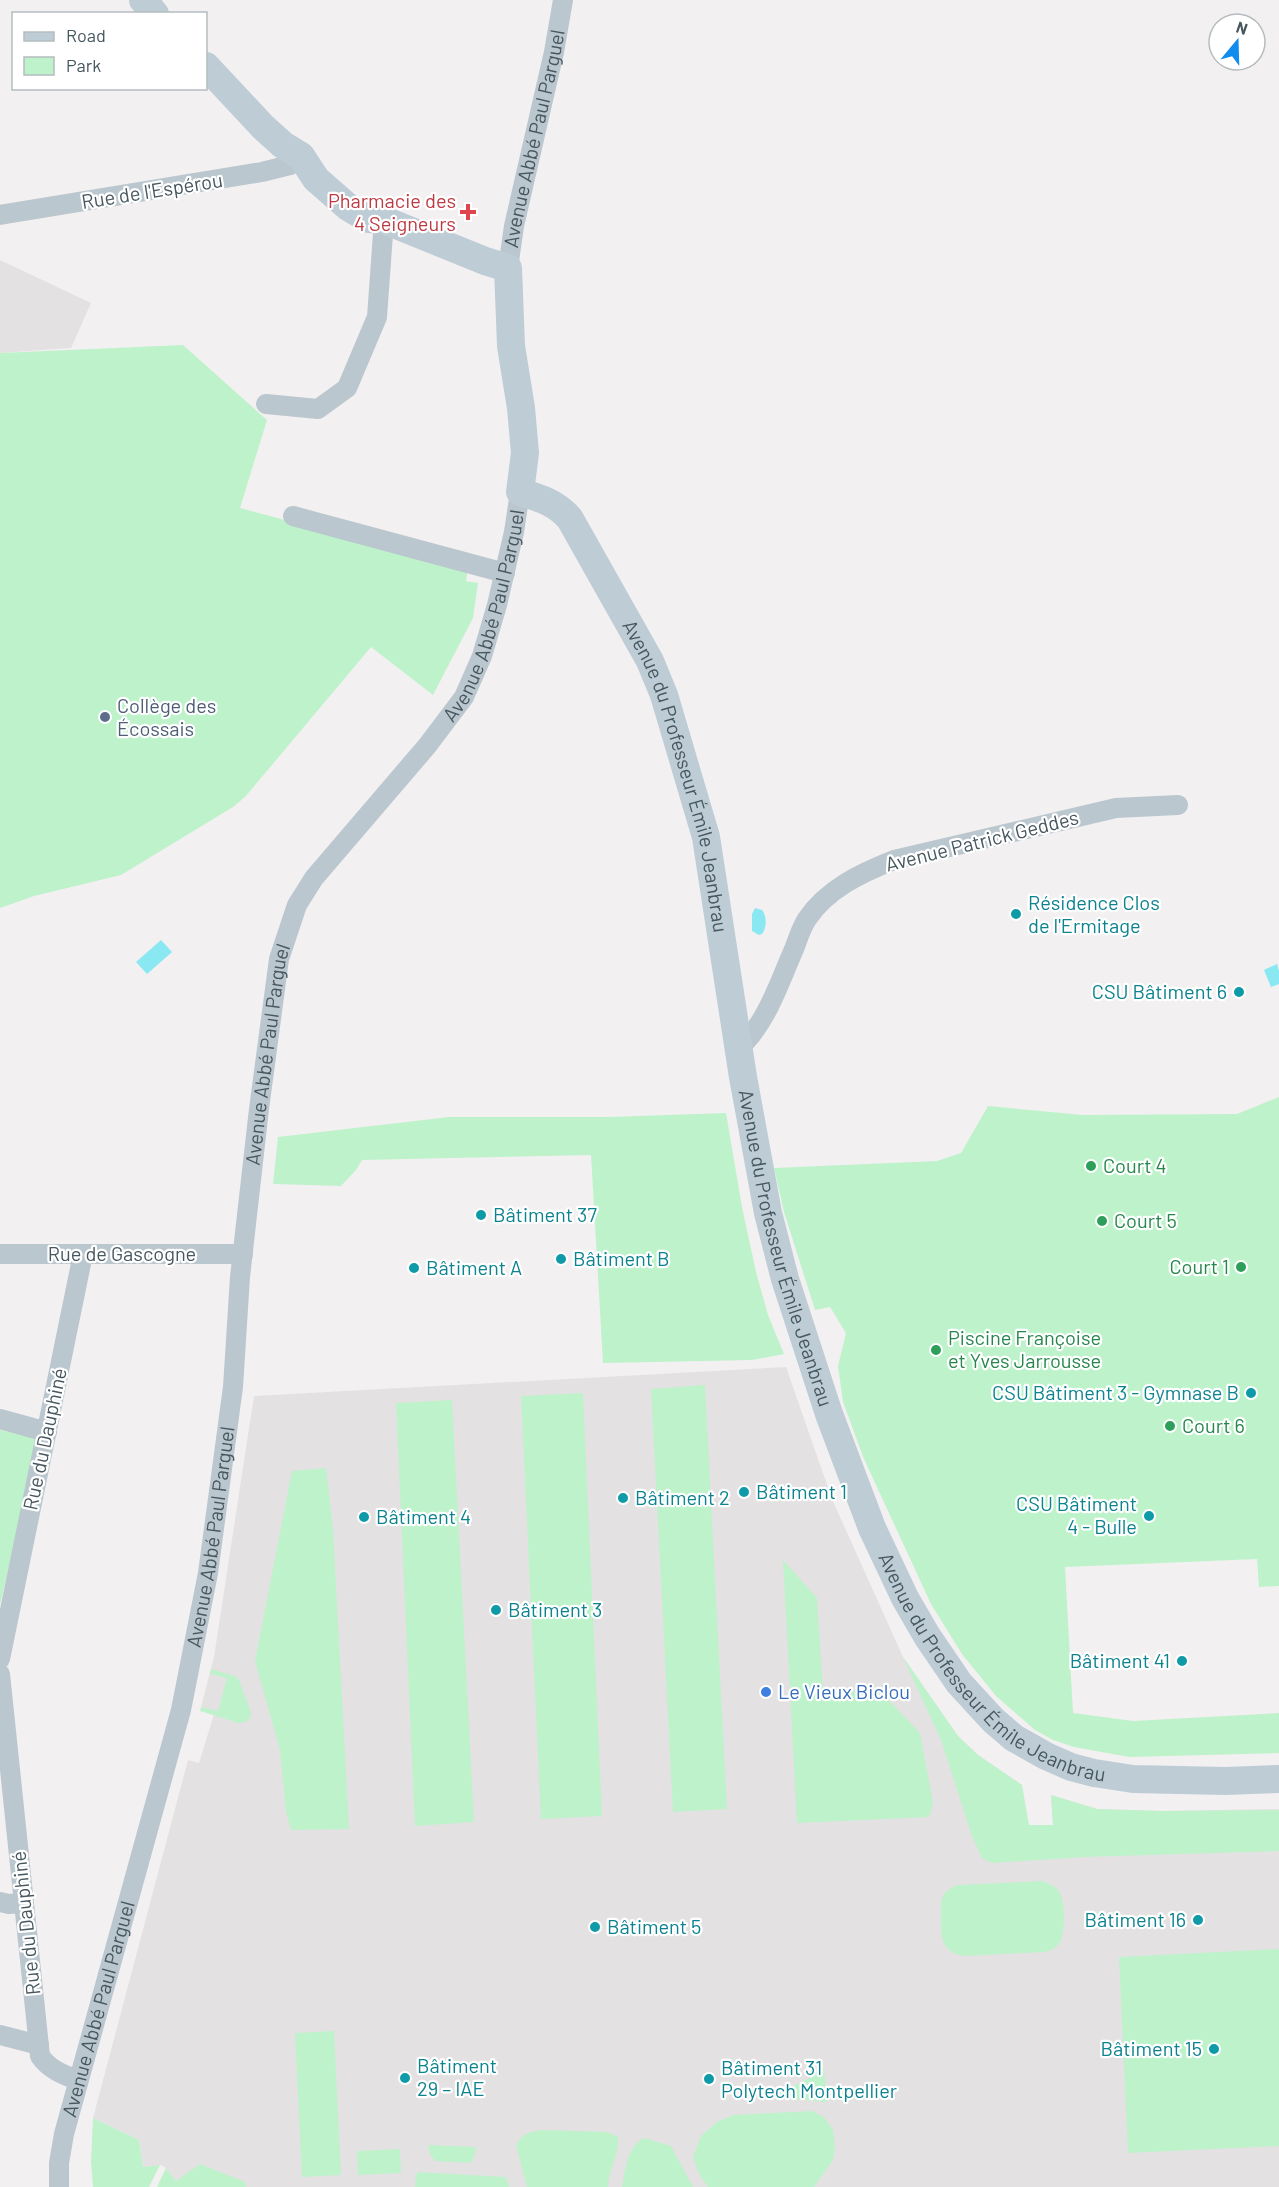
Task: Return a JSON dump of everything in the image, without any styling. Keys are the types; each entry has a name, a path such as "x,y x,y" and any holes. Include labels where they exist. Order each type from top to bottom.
{"street":[{"path":"143,0 153,12"},
{"path":"161,0 171,12"},
{"name":"Avenue Abbé Paul Parguel","path":"59,2187 59,2163 64,2134 181,1710 208,1573 234,1376 243,1254 279,959 297,905 314,878 427,746 464,697 482,656 505,573 514,532 525,453 511,346 508,268 514,226 563,0"},
{"path":"207,50 290,138 301,156"},
{"path":"207,67 283,145 324,171 374,208 384,220 508,268"},
{"name":"Rue de l'Espérou","path":"0,215 262,172 290,165 301,156"},
{"path":"266,404 318,409 347,388 377,317 384,220"},
{"name":"Avenue du Professeur Émile Jeanbrau","path":"520,492 551,502 562,509 570,519 650,661 664,695 706,837 738,1049 776,1243 800,1330 872,1528 905,1598 927,1636 959,1683 984,1712 1014,1738 1071,1767 1133,1779 1224,1781 1279,1779"},
{"path":"294,516 505,573"},
{"name":"Avenue Patrick Geddes","path":"738,1049 750,1038 768,1009 806,920 822,902 861,873 894,860 1116,808 1178,805"},
{"name":"Rue de Gascogne","path":"0,1254 243,1254"},
{"name":"Rue du Dauphiné","path":"0,1659 83,1254"},
{"path":"0,1419 47,1432"},
{"name":"Rue du Dauphiné","path":"0,1674 4,1767 24,1902 40,2056 46,2064 78,2080"},
{"path":"0,1902 9,1904 24,1902"},
{"path":"0,2035 39,2045"}],"shaded area":[{"path":"0,260 91,303 71,348 0,353"},
{"path":"786,1367 832,1499 903,1657 958,1736 978,1755 1022,1785 1027,1827 1053,1825 1051,1795 1097,1809 1162,1811 1279,1809 1279,2187 246,2187 245,2182 176,2181 161,2165 143,2167 139,2140 93,2118 188,1760 199,1763 215,1711 201,1707 214,1657 254,1396"}],"green space":[{"path":"183,345 267,420 240,508 468,569 466,581 478,583 473,618 433,695 371,647 245,797 233,807 121,875 34,896 0,908 0,353"},
{"path":"1279,1097 1279,1586 1259,1587 1257,1559 1065,1567 1073,1713 1133,1721 1279,1713 1279,1753 1129,1757 1074,1747 1053,1740 1035,1730 996,1696 962,1654 931,1604 864,1459 843,1402 838,1366 846,1333 830,1307 815,1310 784,1212 774,1168 937,1161 961,1153 988,1106 1083,1115 1237,1114"},
{"path":"726,1113 756,1272 768,1315 784,1354 752,1360 603,1363 591,1155 362,1160 341,1186 273,1184 278,1137 449,1117 609,1117"},
{"path":"705,1385 727,1809 673,1812 651,1389"},
{"path":"583,1393 602,1816 541,1819 521,1396"},
{"path":"452,1400 474,1822 415,1826 396,1403"},
{"path":"0,1430 39,1439 0,1605"},
{"path":"326,1468 333,1528 349,1829 291,1830 286,1812 280,1750 255,1661 292,1471"},
{"path":"783,1560 817,1598 823,1693 879,1690 920,1733 933,1803 929,1817 797,1823"},
{"path":"903,1657 958,1736 978,1755 1022,1785 1029,1825 1053,1825 1051,1795 1097,1809 1279,1810 1279,1851 1085,1857 992,1863 982,1858 972,1836 941,1740"},
{"path":"211,1669 235,1676 239,1680 250,1710 251,1715 248,1721 239,1723 200,1711 201,1707 218,1711 227,1678 210,1674"},
{"path":"1042,1881 1051,1884 1061,1895 1064,1918 1061,1940 1055,1948 1045,1952 965,1956 946,1947 941,1930 941,1901 949,1889 958,1885"},
{"path":"1279,1949 1279,2146 1128,2153 1119,1957"},
{"path":"334,2031 341,2175 302,2177 295,2033"},
{"path":"823,2067 828,2102 771,2097 808,2079"},
{"path":"812,2111 824,2117 833,2130 835,2147 833,2160 814,2187 708,2187 699,2174 693,2157 701,2136 717,2122 733,2115"},
{"path":"93,2118 139,2140 143,2167 160,2165 149,2187 93,2187 91,2162"},
{"path":"541,2130 607,2132 618,2137 608,2187 527,2187 516,2145 526,2134"},
{"path":"644,2138 671,2146 693,2187 622,2187 630,2153"},
{"path":"428,2145 476,2147 470,2163 435,2161"},
{"path":"400,2149 401,2173 358,2175 357,2151"},
{"path":"200,2164 245,2182 246,2187 157,2187 166,2168 176,2181"},
{"path":"419,2172 506,2177 509,2187 415,2187 416,2175"}],"water":[{"path":"755,908 762,910 766,919 765,929 759,935 752,931 752,914"},
{"path":"161,940 172,952 147,974 136,962"},
{"path":"1277,964 1279,984 1271,987 1264,970"}],"place":[{"name":"Pharmacie des 4 Seigneurs","path":"468,212"},
{"name":"Collège des Écossais","path":"105,717"},
{"name":"Résidence Clos de l'Ermitage","path":"1016,914"},
{"name":"CSU Bâtiment 6","path":"1239,992"},
{"name":"Court 4","path":"1091,1166"},
{"name":"Bâtiment 37","path":"481,1215"},
{"name":"Court 5","path":"1102,1221"},
{"name":"Bâtiment B","path":"561,1259"},
{"name":"Court 1","path":"1241,1267"},
{"name":"Bâtiment A","path":"414,1268"},
{"name":"Piscine Françoise et Yves Jarrousse","path":"936,1350"},
{"name":"CSU Bâtiment 3 - Gymnase B","path":"1251,1393"},
{"name":"Court 6","path":"1170,1426"},
{"name":"Bâtiment 1","path":"744,1492"},
{"name":"Bâtiment 2","path":"623,1498"},
{"name":"CSU Bâtiment 4 - Bulle","path":"1149,1516"},
{"name":"Bâtiment 4","path":"364,1517"},
{"name":"Bâtiment 3","path":"496,1610"},
{"name":"Bâtiment 41","path":"1182,1661"},
{"name":"Le Vieux Biclou","path":"766,1692"},
{"name":"Bâtiment 16","path":"1198,1920"},
{"name":"Bâtiment 5","path":"595,1927"},
{"name":"Bâtiment 15","path":"1214,2049"},
{"name":"Bâtiment 29 – IAE","path":"405,2078"},
{"name":"Bâtiment 31 Polytech Montpellier","path":"709,2079"}]}
